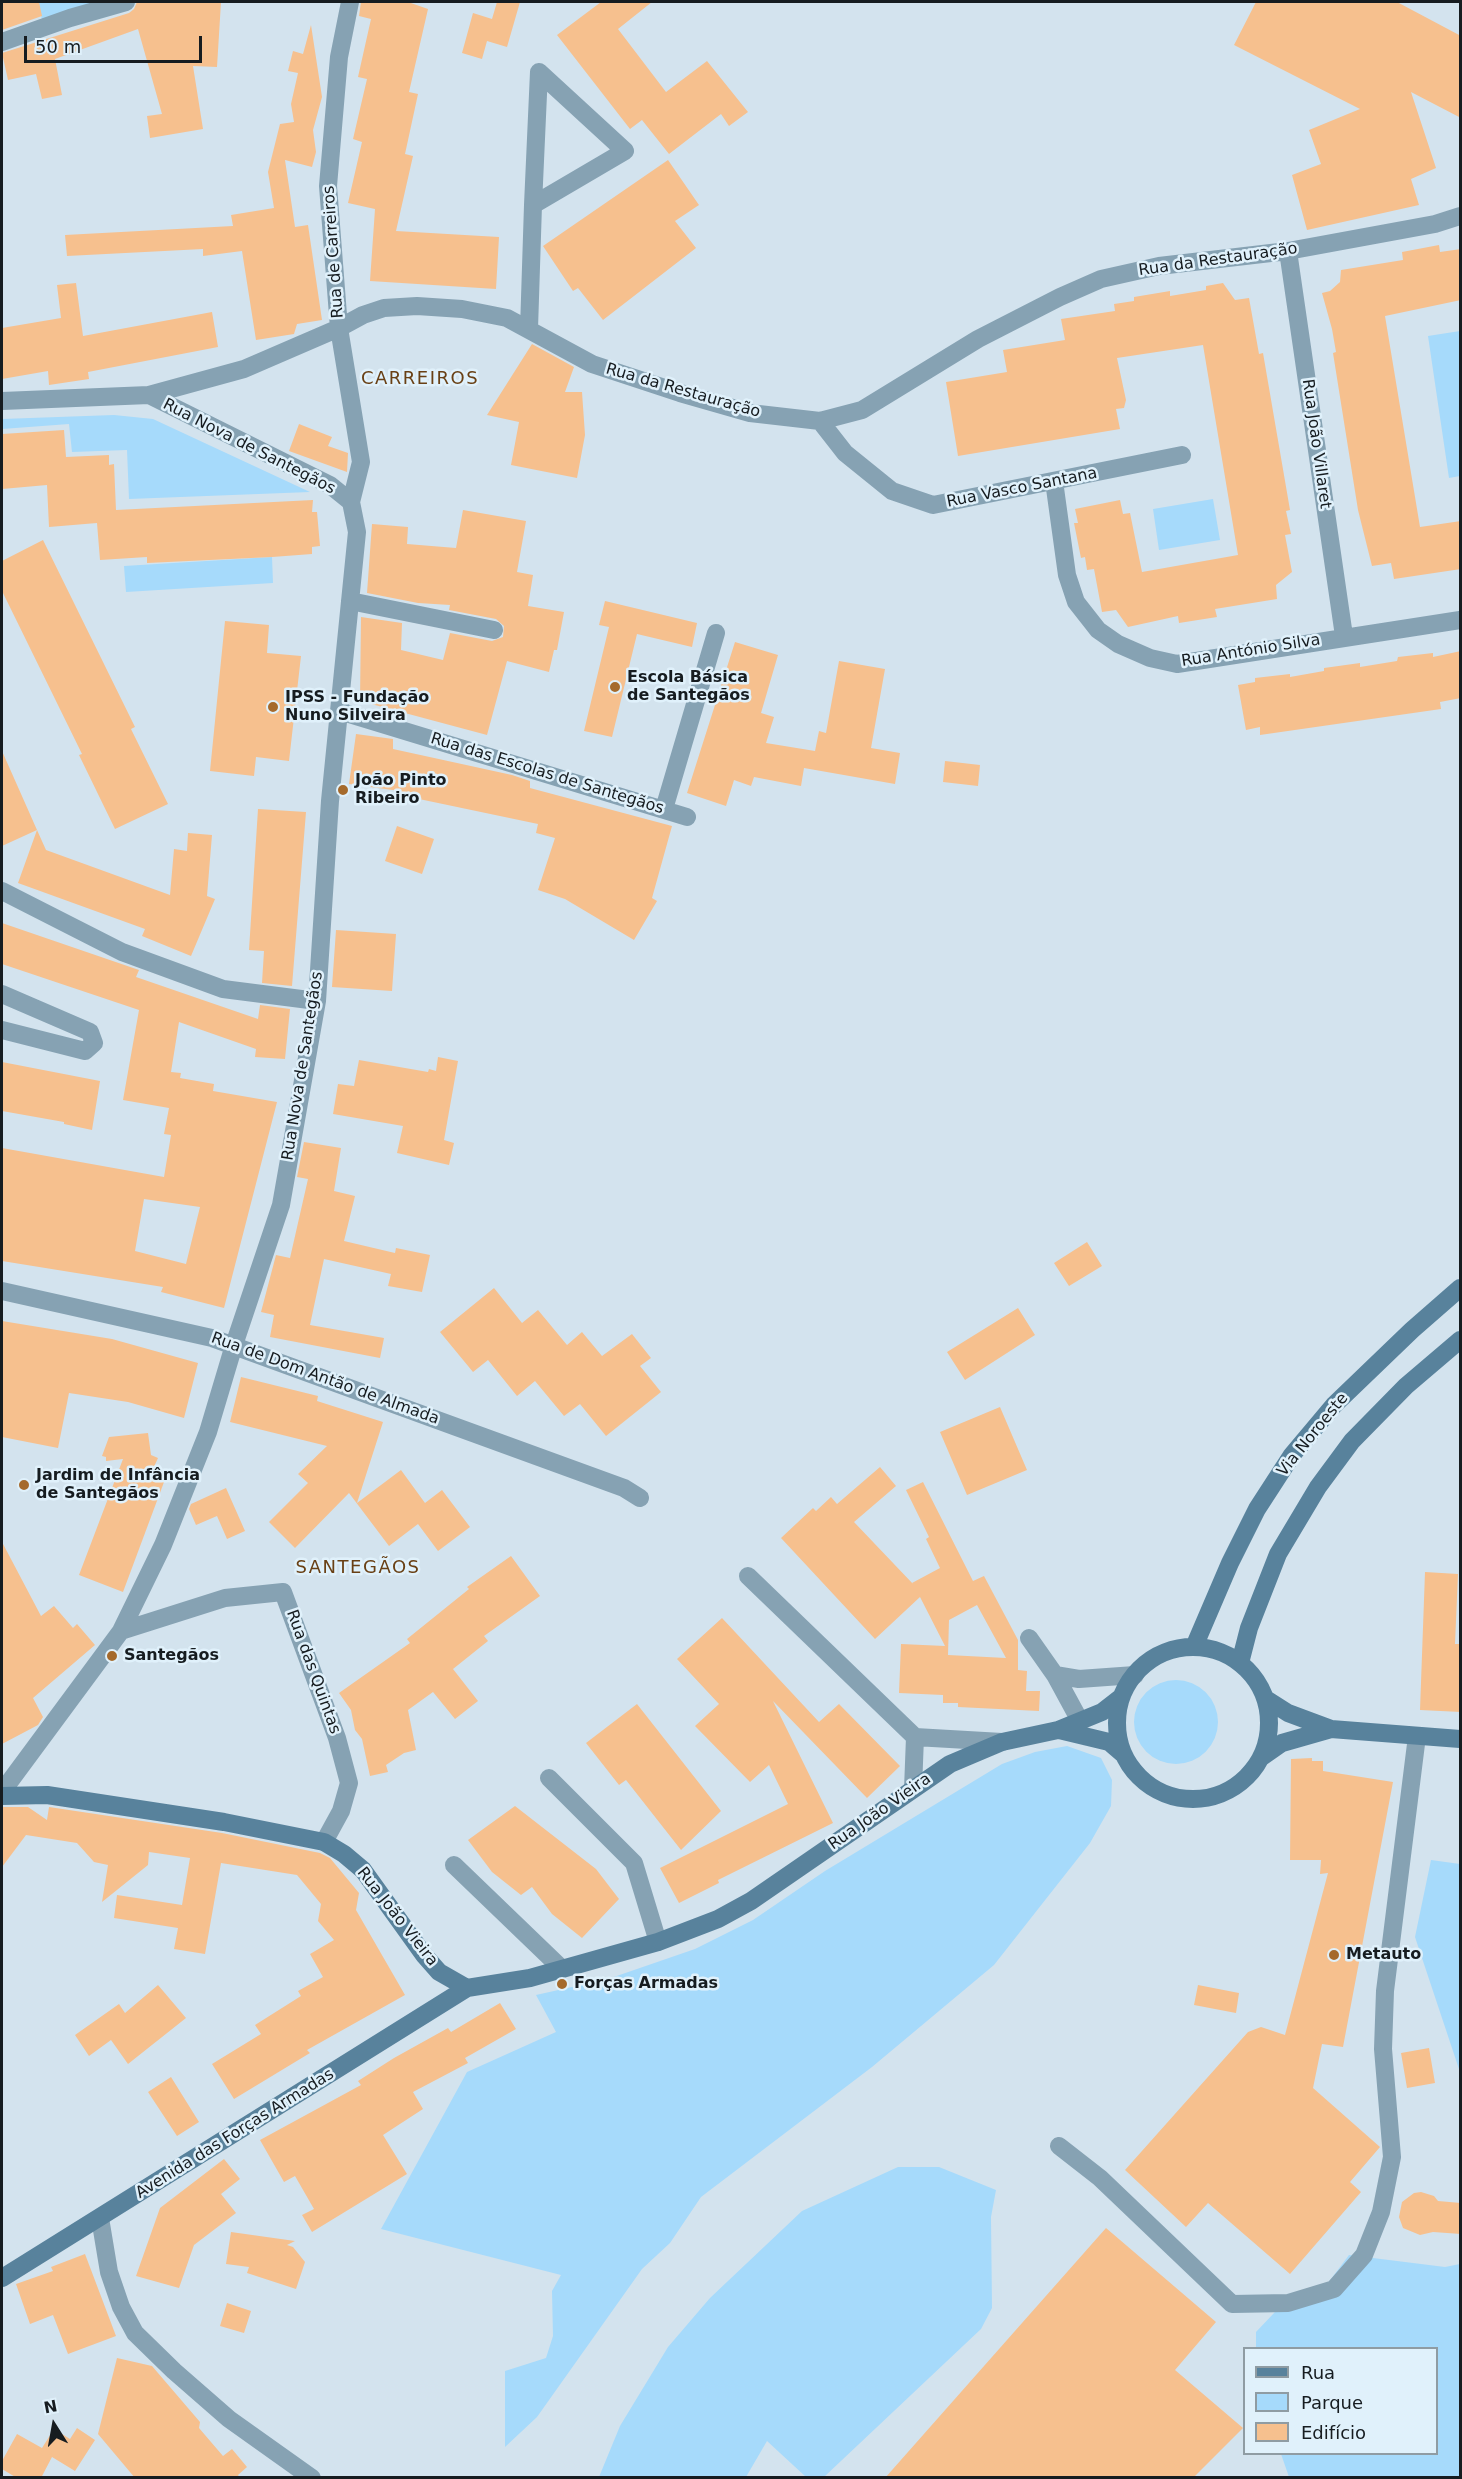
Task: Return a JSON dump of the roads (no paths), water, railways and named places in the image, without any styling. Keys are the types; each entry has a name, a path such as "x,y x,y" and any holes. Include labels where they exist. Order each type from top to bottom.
{"street":[{"path":"2,42 70,18 126,2"},
{"name":"Rua de Carreiros","path":"350,2 339,57 328,186 339,328 361,462 351,502"},
{"path":"529,329 533,205 539,72 625,151 533,205"},
{"name":"Rua da Restauração","path":"2,401 149,395 244,369 339,328 363,315 384,308 417,306 462,309 507,318 592,364 680,393 750,413 820,421 862,410 978,339 1101,279 1159,266 1288,251 1435,224 1461,216"},
{"name":"Rua João Villaret","path":"1288,251 1344,636"},
{"name":"Rua Nova de Santegãos","path":"2,1794 121,1631 163,1545 208,1432 234,1345 281,1205 317,1001 339,711 357,532 351,502 330,484 149,395"},
{"name":"Rua Vasco Santana","path":"820,421 845,453 892,491 933,505 1182,455"},
{"name":"Rua António Silva","path":"1054,482 1067,575 1076,602 1098,630 1118,644 1150,658 1177,664 1344,636 1461,620"},
{"path":"350,601 494,630"},
{"path":"664,809 716,633"},
{"name":"Rua das Escolas de Santegãos","path":"339,711 687,817"},
{"path":"2,891 122,952 223,989 317,1001"},
{"path":"2,994 90,1032 94,1043 85,1051 2,1030"},
{"name":"Via Noroeste","path":"1194,1647 1230,1563 1257,1509 1292,1455 1334,1405 1412,1330 1461,1288"},
{"name":"Rua de Dom Antão de Almada","path":"2,1291 212,1338 234,1345 624,1488 640,1498"},
{"name":"Via Noroeste","path":"1240,1663 1249,1628 1273,1565 1297,1518 1318,1487 1352,1441 1406,1386 1461,1340"},
{"path":"748,1576 915,1737 1002,1742"},
{"name":"Rua das Quintas","path":"121,1631 225,1598 283,1592 337,1738 349,1783 341,1811 324,1842"},
{"path":"1029,1638 1054,1675 1080,1722"},
{"path":"1194,1647 1218,1651 1240,1663 1257,1681 1266,1699 1270,1728 1262,1757 1251,1774 1231,1790 1207,1798 1181,1798 1157,1790 1137,1775 1123,1754 1117,1729 1120,1698 1147,1663 1169,1651 1194,1647"},
{"path":"1054,1675 1079,1679 1136,1675"},
{"name":"Rua João Vieira","path":"2,1794 59,1797 246,1826 324,1842 344,1854 363,1870 424,1955 439,1972 467,1988 497,1985 658,1942 718,1919 750,1901 950,1764 1002,1742 1058,1730 1080,1722 1102,1712 1120,1698"},
{"path":"1266,1699 1288,1713 1331,1729 1461,1739"},
{"path":"1262,1757 1282,1743 1331,1729"},
{"name":"Rua João Vieira","path":"1058,1730 1109,1742 1123,1754"},
{"path":"1059,2146 1100,2178 1232,2304 1288,2303 1334,2289 1364,2255 1381,2212 1392,2157 1383,2049 1385,1991 1418,1736"},
{"path":"913,1789 915,1737"},
{"path":"549,1778 634,1863 658,1942"},
{"path":"454,1865 561,1968"},
{"name":"Avenida das Forças Armadas","path":"2,2278 467,1988"},
{"path":"100,2218 109,2272 121,2307 135,2333 229,2419 312,2478"}],"place":[{"name":"Escola Básica de Santegãos","path":"615,687"},
{"name":"IPSS - Fundação Nuno Silveira","path":"273,707"},
{"name":"João Pinto Ribeiro","path":"343,790"},
{"name":"Jardim de Infância de Santegãos","path":"24,1485"},
{"name":"Santegãos","path":"112,1656"},
{"name":"Metauto","path":"1334,1955"},
{"name":"Forças Armadas","path":"562,1984"}],"district":[{"name":"CARREIROS","path":"420,379"},
{"name":"SANTEGÃOS","path":"358,1568"}]}
